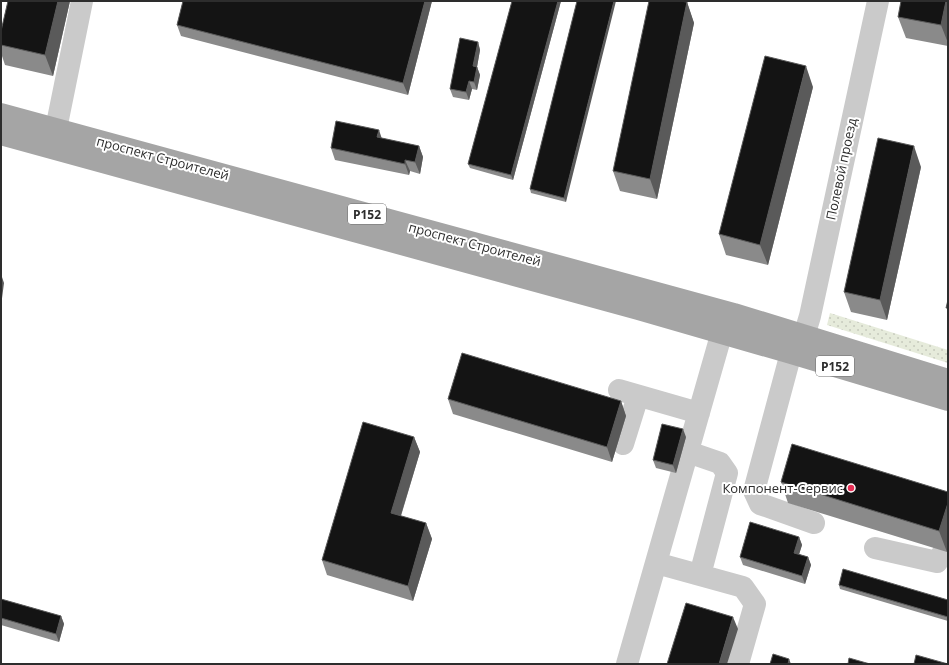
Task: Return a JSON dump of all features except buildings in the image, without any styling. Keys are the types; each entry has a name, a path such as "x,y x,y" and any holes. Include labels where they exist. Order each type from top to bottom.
{"main road":[{"name":"проспект Строителей","path":"1,114 54,139 722,332 797,344 948,380"},
{"name":"проспект Строителей","path":"1,134 54,139 734,314 797,344 948,400"}],"street":[{"path":"54,139 82,1"},
{"name":"Полевой проезд","path":"814,524 760,504 754,491 797,344 810,316 878,1"},
{"path":"627,664 722,332"},
{"path":"623,444 629,393 699,413"},
{"path":"688,452 720,463 727,473 700,575"},
{"path":"875,548 937,562 948,546"},
{"path":"656,563 743,587 755,604 738,664"}],"green space":[{"path":"830,313 948,350 948,363 827,325"}],"place":[{"name":"Компонент-Сервис","path":"851,488"}]}
